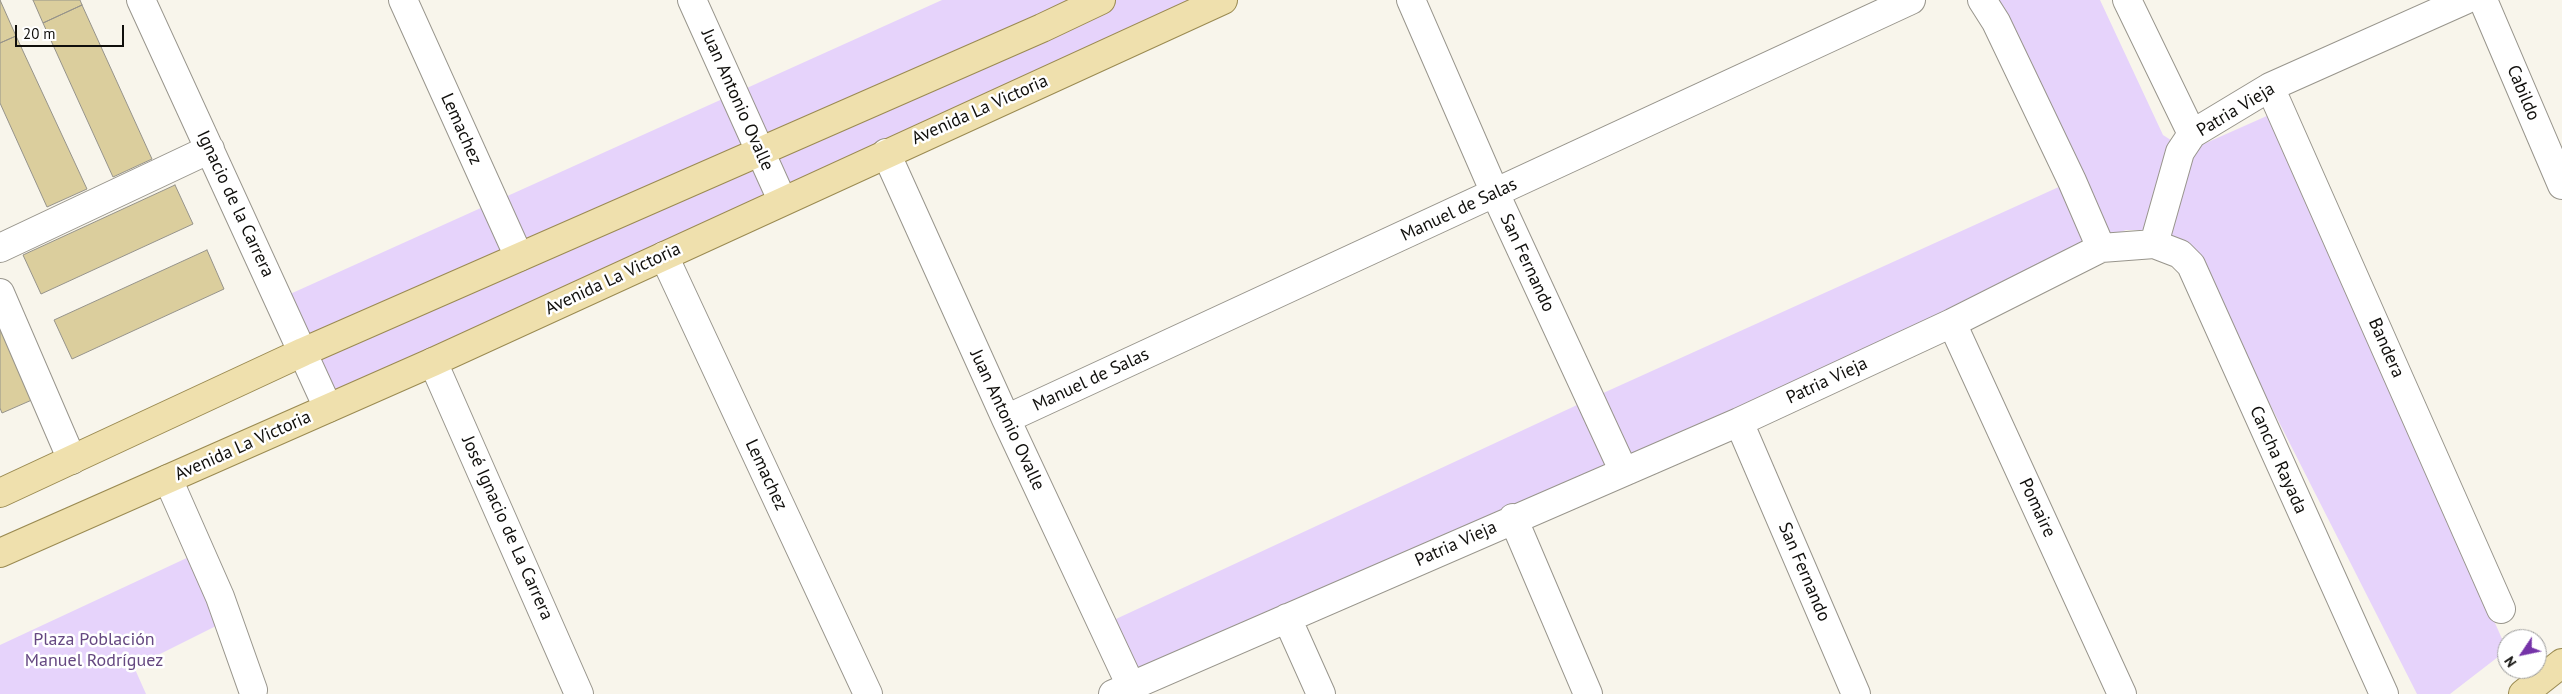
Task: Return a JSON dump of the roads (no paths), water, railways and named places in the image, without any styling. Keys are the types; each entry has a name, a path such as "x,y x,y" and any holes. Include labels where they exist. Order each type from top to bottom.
{"main road":[{"path":"0,493 303,352 1042,28 1101,0"},
{"name":"Avenida La Victoria","path":"0,553 433,362 782,200 1223,0"},
{"path":"2527,693 2562,663"}],"street":[{"name":"Ignacio de la Carrera","path":"141,0 328,408"},
{"name":"Lemachez","path":"403,0 519,257"},
{"name":"Juan Antonio Ovalle","path":"692,0 782,200"},
{"name":"San Fernando","path":"1411,0 1495,193 1623,470"},
{"name":"Manuel de Salas","path":"1006,419 1911,0"},
{"path":"1982,0 1996,22 2068,172 2101,248"},
{"path":"2128,0 2192,134"},
{"name":"Patria Vieja","path":"1122,690 1623,470 1739,422 1952,322 2101,248 2154,244 2180,152 2192,134 2270,87 2465,0"},
{"name":"Cabildo","path":"2483,0 2562,185"},
{"name":"Bandera","path":"2270,87 2501,608"},
{"path":"0,248 210,149"},
{"name":"Juan Antonio Ovalle","path":"886,153 1006,419 1122,690"},
{"name":"Cancha Rayada","path":"2154,244 2180,254 2191,266 2384,694"},
{"name":"Lemachez","path":"664,256 868,694"},
{"path":"0,293 72,460"},
{"name":"Pomaire","path":"1952,322 2122,694"},
{"name":"José Ignacio de La Carrera","path":"433,362 579,694"},
{"name":"San Fernando","path":"1739,422 1856,694"},
{"path":"168,479 220,597 253,690"},
{"path":"1513,518 1588,694"},
{"path":"1286,618 1321,694"}],"park label":[{"name":"Plaza Población Manuel Rodríguez","path":"94,650"}]}
